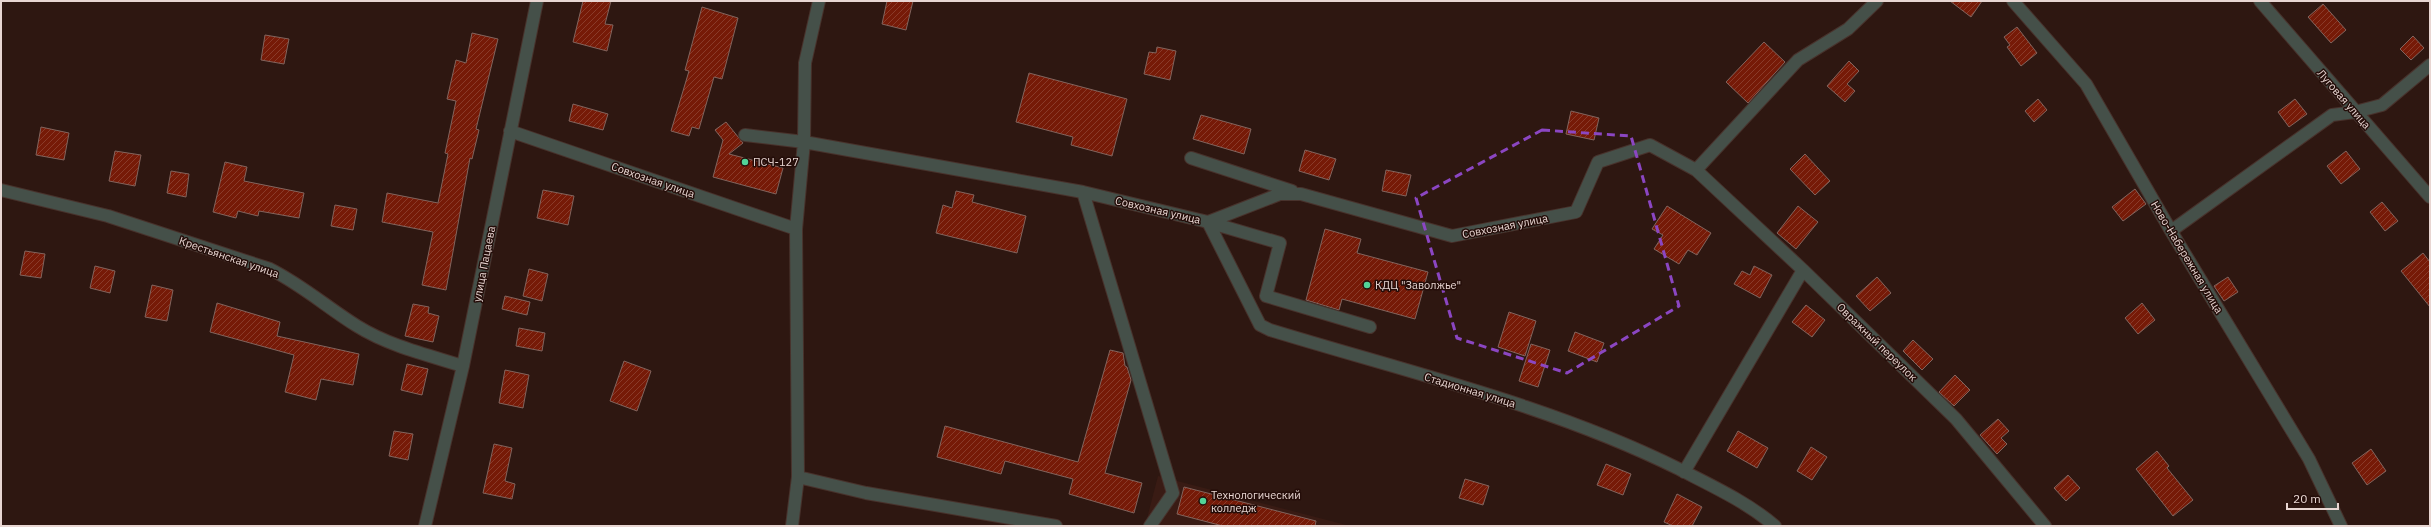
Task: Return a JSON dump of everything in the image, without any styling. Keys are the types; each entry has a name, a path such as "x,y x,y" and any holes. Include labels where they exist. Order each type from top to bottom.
{"street":[{"name":"улица Пацаева","path":"424,526 463,366 537,1"},
{"path":"792,526 798,477 796,229 804,142 805,63 819,1"},
{"path":"1696,170 1798,60 1848,29 1877,1"},
{"name":"Ново-Набережная улица","path":"2013,1 2086,84 2171,231 2309,459 2341,526"},
{"name":"Луговая улица","path":"2260,1 2430,197"},
{"path":"2171,231 2332,115 2382,106 2430,65"},
{"name":"Совхозная улица","path":"510,132 796,229"},
{"name":"Совхозная улица","path":"745,136 804,142 1083,192 1208,222 1280,194 1301,194 1452,236 1576,212"},
{"name":"Овражный переулок","path":"1576,212 1598,162 1650,145 1696,170 1803,270 1956,419 2045,526"},
{"path":"1191,158 1301,194"},
{"name":"Крестьянская улица","path":"1,190 108,216 270,269 291,280 358,327 378,338 463,366"},
{"path":"1083,192 1173,493 1150,526"},
{"path":"1208,222 1280,243 1266,296 1370,327"},
{"name":"Стадионная улица","path":"1208,222 1260,324 1270,330 1553,415 1636,448 1763,515 1775,526"},
{"path":"1684,472 1803,270"},
{"path":"798,477 866,493 1056,526"}],"highlighted area":[{"path":"1542,130 1631,136 1679,306 1567,373 1457,338 1416,198"}],"shaded area":[{"name":"Технологический колледж","path":"1158,476 1350,526 1145,526"}],"building":[{"path":"583,1 611,1 605,24 613,25 607,51 573,42"},
{"path":"887,1 913,1 906,30 882,24"},
{"path":"1950,1 1982,1 1971,17"},
{"path":"2323,4 2346,30 2331,43 2308,17"},
{"path":"702,7 738,18 722,79 714,77 699,129 692,127 689,136 671,131 689,71 685,70"},
{"path":"2017,27 2037,53 2021,66 2007,47 2010,45 2004,37"},
{"path":"472,33 498,39 476,129 479,130 472,159 470,158 446,290 422,285 433,232 382,222 387,193 438,203 448,154 445,153 456,101 447,99 456,60 466,63"},
{"path":"265,35 289,39 284,64 261,60"},
{"path":"2413,36 2424,48 2411,60 2400,49"},
{"path":"1764,42 1785,62 1748,103 1726,82"},
{"path":"1157,47 1176,51 1170,80 1144,74 1149,52 1156,53"},
{"path":"1849,61 1859,71 1847,84 1855,91 1845,102 1827,86"},
{"path":"1029,73 1127,99 1112,156 1071,145 1073,137 1016,122"},
{"path":"2038,99 2047,110 2034,122 2025,111"},
{"path":"2295,99 2307,114 2289,127 2278,112"},
{"path":"573,104 608,114 603,130 569,121"},
{"path":"1571,111 1599,118 1594,140 1566,134"},
{"path":"1201,115 1251,129 1244,154 1193,139"},
{"path":"726,122 743,143 729,154 783,168 776,194 713,177 723,140 715,130"},
{"path":"41,127 69,133 64,160 36,155"},
{"path":"1305,150 1336,159 1329,180 1299,171"},
{"path":"115,151 141,155 135,186 109,181"},
{"path":"2346,151 2360,169 2341,184 2327,166"},
{"path":"1805,154 1830,181 1815,195 1790,169"},
{"path":"225,162 247,167 244,181 304,193 299,218 259,211 258,216 238,211 236,218 213,212"},
{"path":"1386,170 1411,175 1406,196 1382,191"},
{"path":"171,171 189,174 186,197 167,193"},
{"path":"2135,189 2146,204 2123,221 2112,207"},
{"path":"543,190 574,196 568,225 537,218"},
{"path":"956,191 974,195 972,202 1026,216 1017,253 936,233 943,205 952,208"},
{"path":"2382,202 2398,221 2385,231 2370,212"},
{"path":"335,205 357,209 353,230 331,226"},
{"path":"1667,206 1711,233 1697,255 1688,250 1679,264 1654,249 1663,235 1652,229"},
{"path":"1798,206 1818,222 1796,249 1777,233"},
{"name":"КДЦ \"Заволжье\"","path":"1325,229 1361,239 1357,253 1428,272 1415,319 1342,299 1339,310 1306,300"},
{"path":"25,251 45,254 41,278 20,275"},
{"path":"2423,253 2430,262 2430,307 2401,271"},
{"path":"95,266 115,271 110,293 90,288"},
{"path":"1754,266 1772,275 1760,298 1734,284 1742,271 1750,275"},
{"path":"529,269 548,274 542,301 523,296"},
{"path":"1877,277 1891,293 1870,311 1856,296"},
{"path":"2228,277 2238,292 2224,301 2214,286"},
{"path":"152,285 173,290 167,321 145,317"},
{"path":"505,296 530,302 527,315 502,309"},
{"path":"217,303 280,322 277,336 359,354 353,385 321,379 316,400 285,392 294,355 210,332"},
{"path":"2142,303 2155,320 2138,334 2125,318"},
{"path":"413,304 429,307 428,313 439,316 433,342 405,336"},
{"path":"1806,305 1825,320 1812,337 1792,322"},
{"path":"1509,312 1536,321 1525,356 1498,347"},
{"path":"519,328 545,333 542,351 516,346"},
{"path":"1575,332 1604,343 1597,362 1568,351"},
{"path":"1913,340 1933,359 1922,370 1903,351"},
{"path":"1531,344 1550,350 1538,387 1519,381"},
{"path":"1110,350 1123,353 1125,366 1127,367 1131,380 1105,473 1142,483 1134,513 1069,494 1073,479 1005,461 1001,474 937,457 945,426 1078,462"},
{"path":"624,361 651,371 637,411 610,401"},
{"path":"407,364 428,369 422,395 401,390"},
{"path":"505,370 529,375 523,408 499,403"},
{"path":"1955,375 1970,390 1954,406 1939,392"},
{"path":"1998,419 2009,431 2001,438 2007,444 1997,454 1980,435"},
{"path":"394,431 413,434 408,460 389,456"},
{"path":"1738,431 1768,448 1757,468 1727,451"},
{"path":"494,444 512,448 505,481 515,484 512,499 483,493"},
{"path":"1811,447 1827,457 1812,480 1797,471"},
{"path":"2371,449 2386,471 2367,485 2352,463"},
{"path":"2157,451 2169,466 2167,468 2193,500 2173,516 2136,469"},
{"path":"1606,464 1631,474 1623,495 1597,485"},
{"path":"2068,475 2080,488 2066,501 2054,488"},
{"path":"1465,479 1489,486 1483,505 1459,498"},
{"path":"1184,487 1316,521 1315,526 1223,526 1177,514"},
{"path":"1677,494 1702,507 1692,526 1673,526 1664,522"}],"place":[{"name":"ПСЧ-127","path":"745,162"},
{"name":"КДЦ \"Заволжье\"","path":"1367,285"},
{"name":"Технологический колледж","path":"1203,501"}]}
